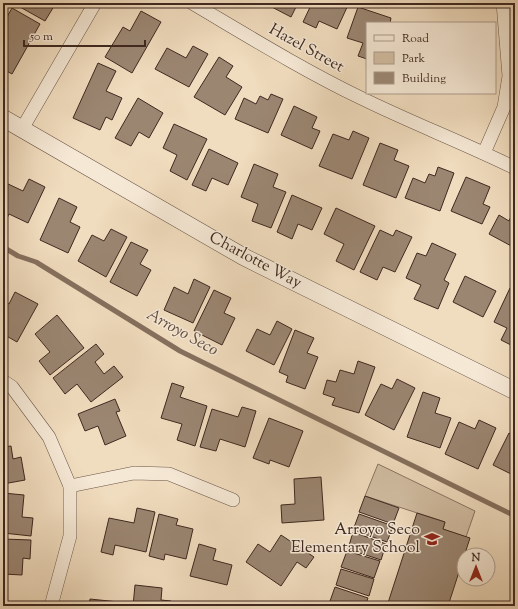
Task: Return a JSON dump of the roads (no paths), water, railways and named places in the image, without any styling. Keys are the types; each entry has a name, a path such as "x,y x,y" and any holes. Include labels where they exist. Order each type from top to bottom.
{"street":[{"path":"22,129 95,3"},
{"name":"Hazel Street","path":"192,3 278,54 361,98 515,168"},
{"path":"484,153 504,107 509,76 503,3"},
{"name":"Charlotte Way","path":"3,118 244,257 515,391"},
{"path":"3,381 12,387 49,437 70,486 70,536 51,606"},
{"path":"70,486 134,473 169,474 233,500"}],"waterway":[{"name":"Arroyo Seco","path":"3,247 18,256 36,262 180,351 515,516"}],"place":[{"name":"Arroyo Seco Elementary School","path":"432,539"}]}
